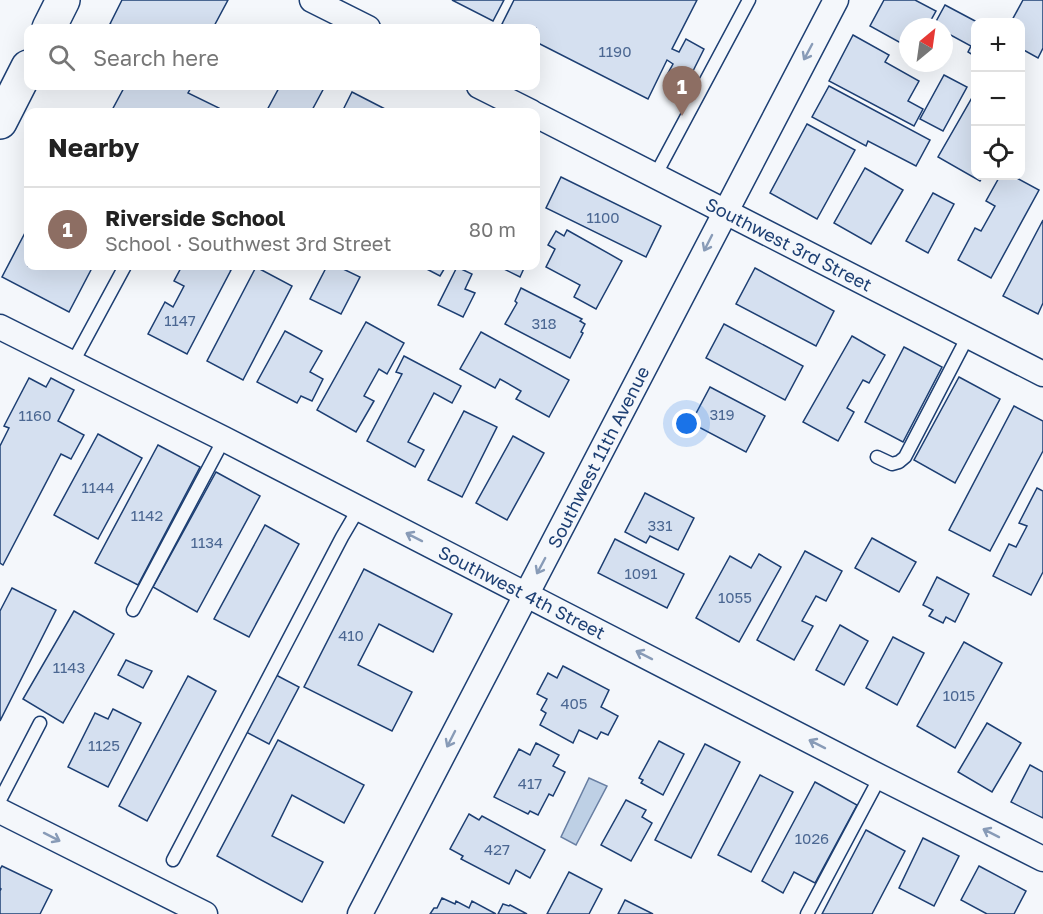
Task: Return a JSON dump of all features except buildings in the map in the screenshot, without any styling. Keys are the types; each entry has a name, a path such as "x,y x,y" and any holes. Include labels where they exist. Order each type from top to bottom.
{"main road":[{"path":"51,24 63,0"},
{"path":"0,122 18,81"}],"street":[{"path":"312,0 360,24"},
{"name":"Southwest 11th Avenue","path":"360,914 836,0"},
{"path":"487,90 523,108"},
{"name":"Southwest 3rd Street","path":"540,117 1043,374"},
{"name":"Southwest 4th Street","path":"0,327 224,439 879,777 1043,859"},
{"path":"0,811 205,914"}],"lane":[{"path":"654,176 749,0"},
{"path":"72,364 123,270"},
{"path":"877,457 892,464 900,462 905,457 968,336"},
{"path":"133,610 224,439"},
{"path":"173,860 359,508"},
{"path":"0,800 40,723"},
{"path":"807,914 879,777"}],"water":[{"path":"589,778 607,786 576,845 561,837"}],"place":[{"name":"Riverside School","path":"682,116"}]}
